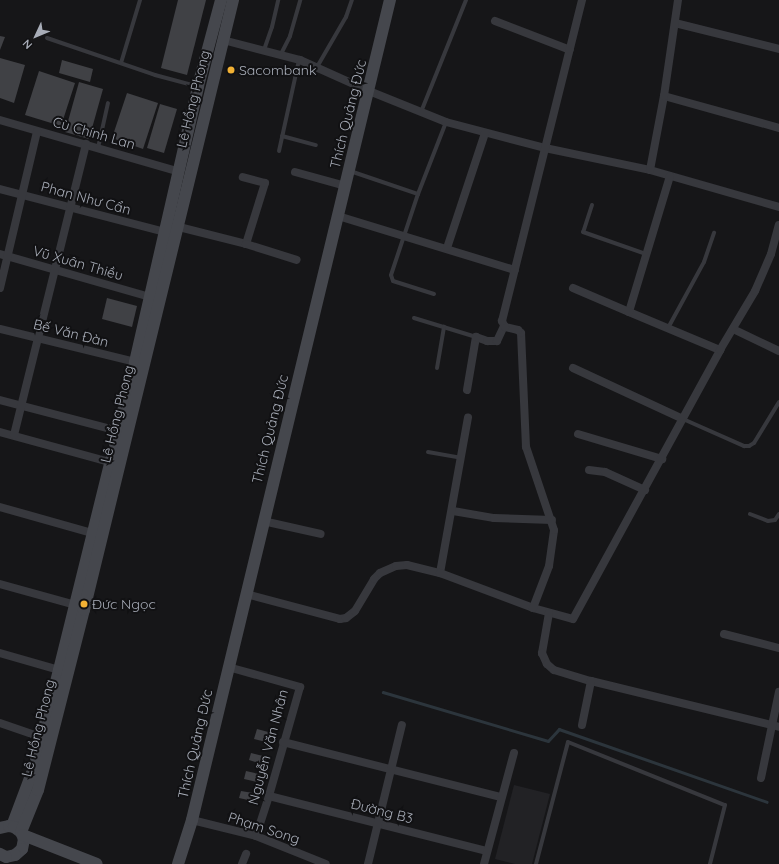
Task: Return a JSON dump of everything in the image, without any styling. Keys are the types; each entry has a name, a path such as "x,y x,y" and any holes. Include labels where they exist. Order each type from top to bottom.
{"main road":[{"name":"Lê Hồng Phong","path":"5,858 15,855 22,849 24,844 14,830 41,756 140,363 179,227 221,0"},
{"name":"Lê Hồng Phong","path":"41,756 41,737 110,462 118,431 140,363 150,296 180,172 204,88 223,40 233,0"},
{"name":"Thích Quảng Đức","path":"178,864 192,820 263,521 350,171 390,0"},
{"path":"14,830 92,863"}],"street":[{"path":"467,390 476,337 487,341 497,341 504,326 502,321 582,0"},
{"path":"650,170 664,96 678,0"},
{"path":"495,20 570,50"},
{"path":"675,23 779,49"},
{"path":"223,40 300,60 369,91 446,122 545,148 650,170 779,207"},
{"path":"664,96 779,128"},
{"name":"Cù Chính Lan","path":"0,120 180,172"},
{"path":"0,288 4,255 22,194 37,131"},
{"path":"447,248 484,133"},
{"path":"14,436 86,144"},
{"path":"295,172 346,186"},
{"path":"629,312 670,176"},
{"path":"243,178 265,183 246,244"},
{"name":"Phan Như Cẩn","path":"0,189 165,232"},
{"path":"338,216 403,234 515,270"},
{"path":"246,594 340,619 346,618 355,611 374,579 388,569 407,565 440,573 533,608 573,619 662,459 720,350 764,273 772,254 779,225"},
{"path":"179,227 246,244 297,260"},
{"name":"Vũ Xuân Thiều","path":"4,255 150,296"},
{"path":"573,288 720,350"},
{"path":"504,326 518,330 521,333 526,447 552,520 554,530 550,566 533,608"},
{"name":"Bế Văn Đàn","path":"0,329 140,363"},
{"path":"733,329 779,351"},
{"path":"573,368 683,419"},
{"path":"0,400 118,431"},
{"path":"440,573 453,511 468,418"},
{"path":"0,432 110,462"},
{"path":"578,434 662,459"},
{"path":"589,470 604,472 645,490"},
{"path":"0,507 92,534"},
{"path":"453,511 494,518 552,520"},
{"path":"263,521 322,534"},
{"path":"0,584 75,605"},
{"path":"549,613 542,653 547,664 554,670 591,681 775,726"},
{"path":"724,634 779,648"},
{"path":"0,653 59,670"},
{"name":"Nguyễn Văn Nhân","path":"228,667 300,688 256,836"},
{"path":"582,726 591,681"},
{"path":"761,778 775,726 779,692"},
{"path":"0,723 41,737"},
{"path":"368,864 402,725"},
{"path":"283,742 501,796"},
{"path":"484,864 501,796 514,753"},
{"name":"Đường B3","path":"269,796 488,851"},
{"name":"Phạm Song","path":"192,820 256,836 326,864"},
{"path":"242,864 246,854"}],"lane":[{"path":"121,64 140,0"},
{"path":"264,50 272,27 278,0"},
{"path":"281,54 290,36 300,0"},
{"path":"317,67 346,17 352,0"},
{"path":"420,112 466,0"},
{"path":"47,38 155,75 204,88"},
{"path":"279,151 300,60"},
{"path":"98,148 108,103"},
{"path":"434,294 391,278 403,234 446,122"},
{"path":"282,136 316,145"},
{"path":"350,171 418,194"},
{"path":"592,205 583,232 646,254"},
{"path":"668,328 704,262 714,233"},
{"path":"414,318 476,337"},
{"path":"437,368 444,327"},
{"path":"683,419 744,446 749,446 754,443 779,402"},
{"path":"428,452 461,459"},
{"path":"750,514 768,521 775,520 779,514"},
{"path":"536,864 568,742 725,805 710,864"}],"shaded area":[{"path":"514,785 550,794 532,864 515,864 495,859"}],"building":[{"path":"178,0 206,0 187,75 161,68"},
{"path":"0,36 5,37 0,50"},
{"path":"0,58 25,65 14,103 0,98"},
{"path":"62,60 93,69 90,82 59,73"},
{"path":"39,71 75,83 61,126 25,115"},
{"path":"79,82 103,89 89,139 65,132"},
{"path":"127,93 158,103 143,149 112,138"},
{"path":"160,104 177,109 164,153 147,148"},
{"path":"107,298 137,306 132,327 102,319"},
{"path":"257,729 272,733 270,743 254,739"},
{"path":"251,753 267,757 265,765 249,760"},
{"path":"246,771 263,775 261,783 244,779"},
{"path":"241,791 259,794 257,802 239,798"}],"waterway":[{"path":"383,692 548,741 559,729 767,802"}],"place":[{"name":"Sacombank","path":"231,70"},
{"name":"Đức Ngọc","path":"84,604"}]}
